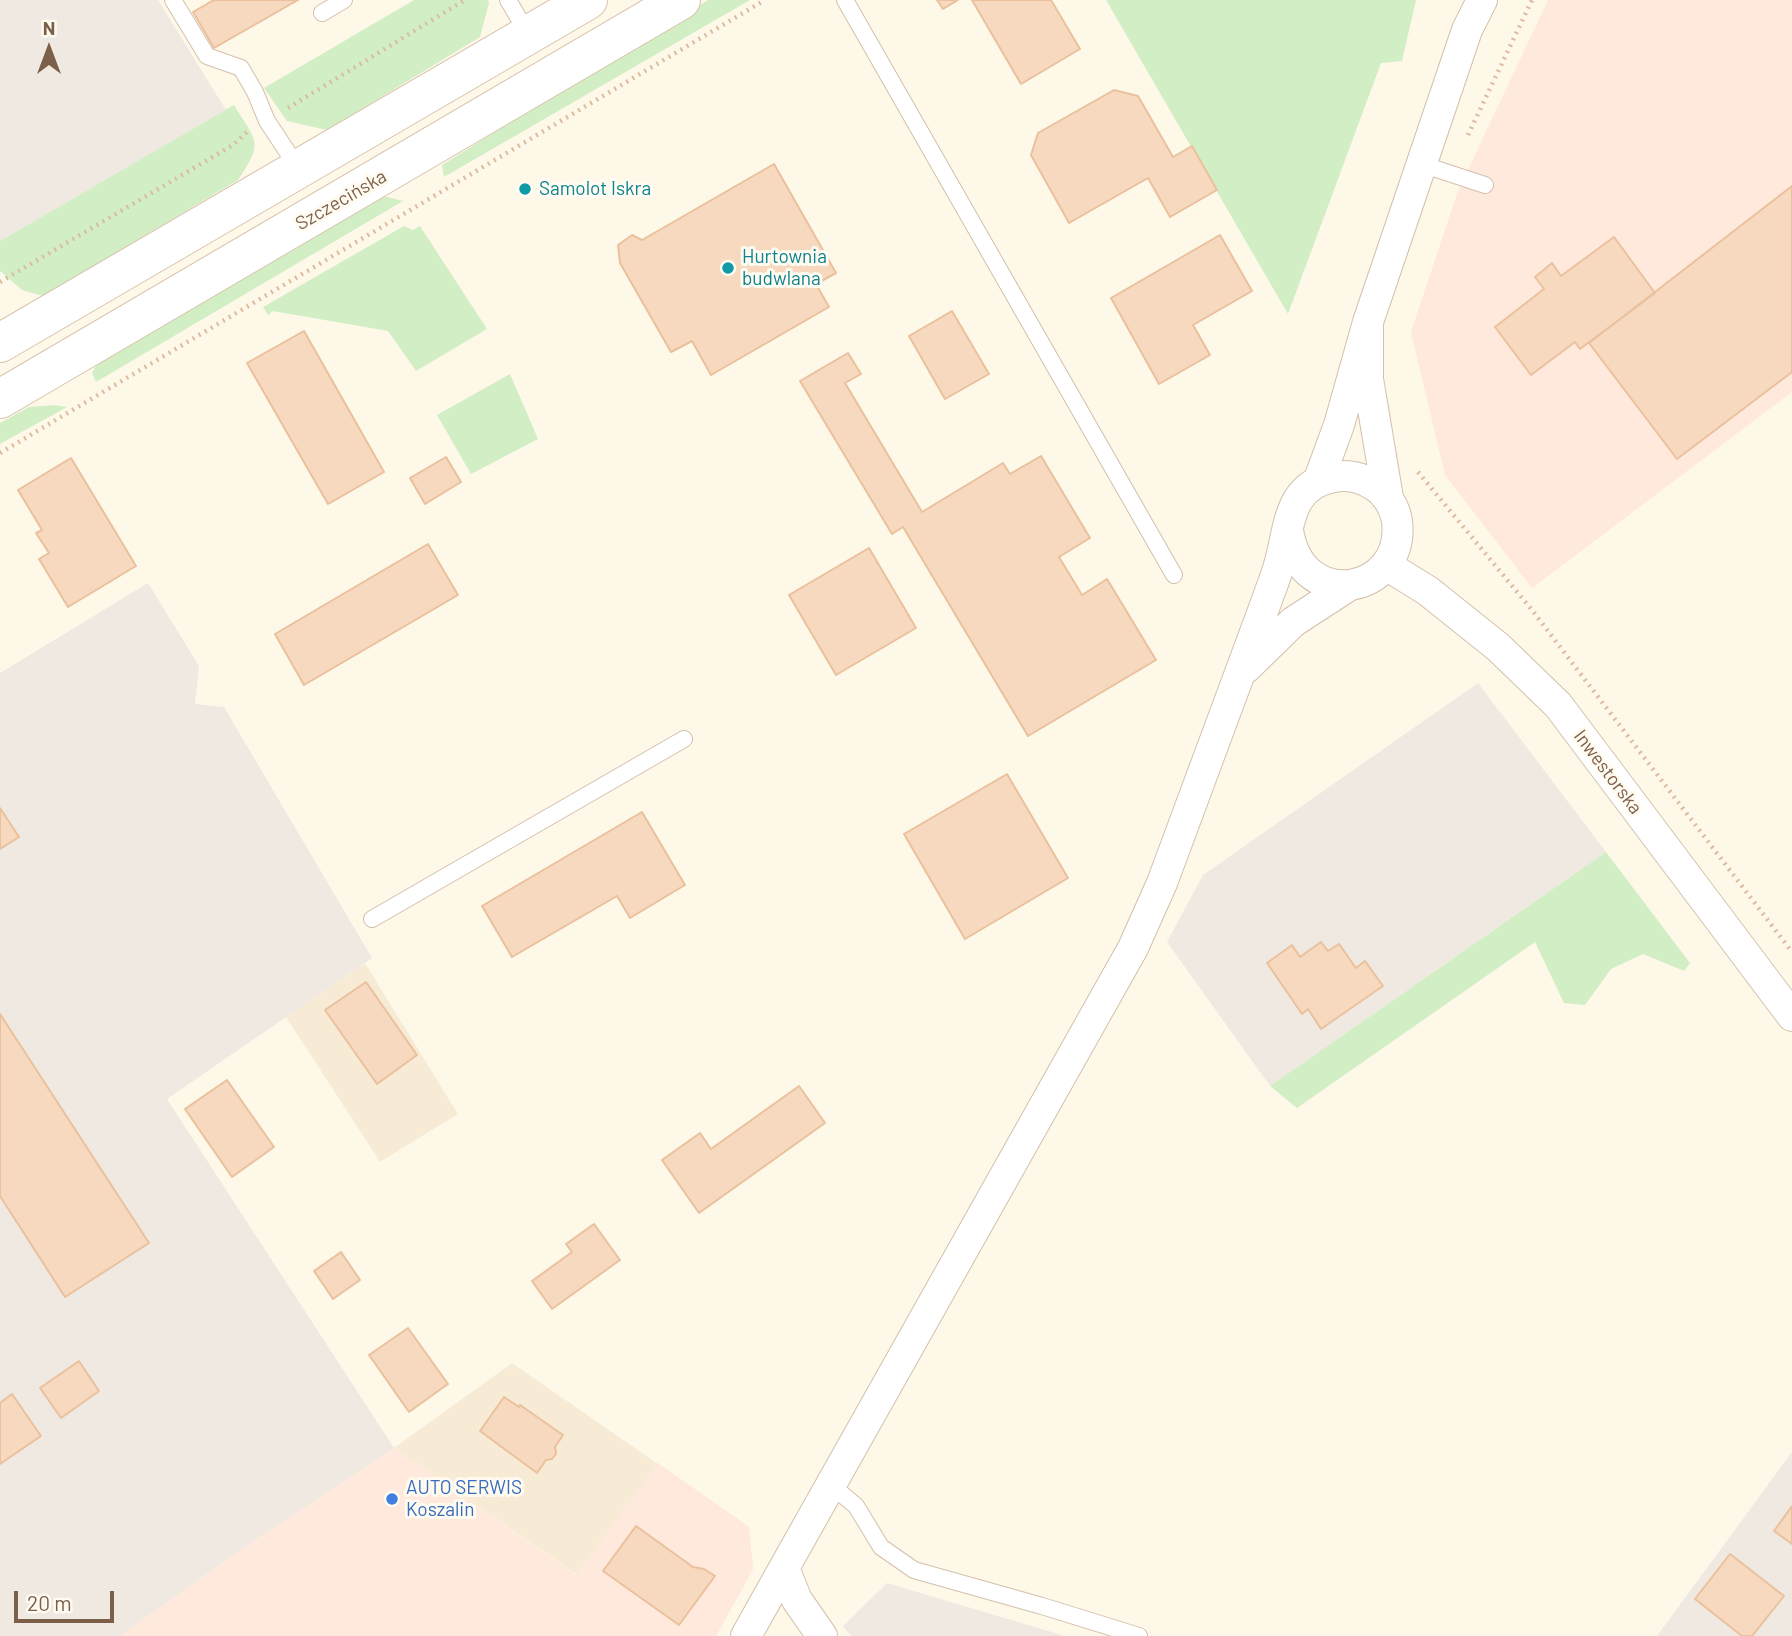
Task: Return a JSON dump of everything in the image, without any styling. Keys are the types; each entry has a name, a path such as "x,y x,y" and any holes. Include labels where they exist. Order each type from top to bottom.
{"main road":[{"path":"6,336 588,0"},
{"name":"Szczecińska","path":"0,399 681,0"}],"street":[{"path":"1467,30 1471,0"},
{"path":"1318,482 1339,425 1368,322 1421,164 1467,30 1482,0"},
{"path":"1238,676 1293,622 1350,585 1374,576 1387,565 1395,550 1398,532 1396,514 1388,498 1368,379 1368,322"},
{"path":"746,1636 1133,948 1162,883 1279,566 1290,514 1298,499 1324,478 1341,476 1359,478 1375,485 1388,498"},
{"path":"1287,530 1290,547 1297,562 1309,574 1324,583 1350,585"},
{"name":"Inwestorska","path":"1387,565 1429,591 1498,647 1558,705 1792,1016"},
{"path":"784,1568 797,1600 822,1636"}],"lane":[{"path":"173,0 207,56 241,68 267,121 298,168"},
{"path":"322,13 344,0"},
{"path":"508,0 529,36"},
{"path":"845,0 1174,575"},
{"path":"1421,164 1485,184"},
{"path":"373,919 684,739"},
{"path":"831,1485 856,1506 881,1547 914,1570 1042,1605 1139,1636"}],"path":[{"path":"0,282 233,145 247,131 466,0"},
{"path":"0,453 765,0"},
{"path":"1451,174 1532,0"},
{"path":"1415,467 1421,480 1532,610 1792,952"}],"shaded area":[{"path":"0,0 158,0 226,110 0,241"},
{"path":"1548,0 1792,0 1792,392 1532,588 1445,475 1411,332 1458,191"},
{"path":"148,583 199,666 195,704 224,707 372,958 167,1099 394,1448 240,1550 120,1636 0,1636 0,673"},
{"path":"1478,683 1606,852 1270,1086 1167,942 1203,875"},
{"path":"365,963 458,1114 380,1162 286,1017"},
{"path":"512,1363 749,1527 753,1569 716,1636 577,1575 394,1448"},
{"path":"394,1448 576,1575 658,1463 749,1527 753,1569 716,1636 120,1636 240,1550"},
{"path":"1792,1452 1792,1636 1657,1636"},
{"path":"887,1583 1065,1636 851,1636 843,1626"}],"green space":[{"path":"414,0 488,0 480,37 327,130 287,121 264,88"},
{"path":"708,0 750,0 444,177 442,165"},
{"path":"1106,0 1416,0 1402,61 1381,63 1288,314"},
{"path":"234,105 254,142 252,157 238,180 43,296 22,290 0,271 0,241"},
{"path":"379,195 403,201 96,382 92,373 101,357"},
{"path":"404,226 413,230 420,226 487,329 416,371 388,331 273,311 268,315 263,307"},
{"path":"510,374 538,439 471,474 437,415"},
{"path":"29,407 67,407 0,444 0,423"},
{"path":"1606,852 1690,963 1684,971 1643,954 1611,969 1585,1005 1564,1003 1535,942 1297,1108 1270,1086"}],"building":[{"path":"214,0 298,0 214,48 193,12"},
{"path":"937,0 958,0 943,9"},
{"path":"972,0 1051,0 1080,49 1021,84"},
{"path":"1114,90 1138,96 1173,157 1192,146 1217,190 1170,217 1148,178 1069,223 1031,155 1038,133"},
{"name":"Hurtownia budwlana","path":"774,164 836,273 816,284 829,307 711,375 692,341 671,352 620,263 618,245 632,235 642,240"},
{"path":"1792,186 1792,372 1677,459 1589,343"},
{"path":"1220,235 1252,291 1193,325 1210,355 1159,384 1111,298"},
{"path":"1614,237 1655,293 1580,349 1575,342 1531,375 1495,327 1544,289 1535,277 1552,263 1561,276"},
{"path":"952,311 989,374 945,399 909,336"},
{"path":"304,331 384,472 328,504 247,363"},
{"path":"848,353 861,374 845,383 922,512 1003,463 1010,474 1041,456 1090,538 1059,557 1082,595 1107,579 1156,660 1028,736 903,527 892,534 800,381"},
{"path":"446,457 461,482 425,504 410,478"},
{"path":"71,458 136,566 68,607 39,559 49,553 36,533 42,530 18,490"},
{"path":"428,544 458,595 304,685 275,634"},
{"path":"869,548 916,628 836,675 789,595"},
{"path":"1007,774 1068,878 965,939 904,834"},
{"path":"0,808 19,837 0,849"},
{"path":"642,812 685,885 630,918 617,896 512,957 482,906"},
{"path":"1321,942 1328,951 1339,944 1356,968 1365,961 1383,986 1321,1029 1308,1009 1302,1014 1267,963 1292,945 1300,957"},
{"path":"366,982 417,1055 377,1084 325,1010"},
{"path":"0,1014 149,1243 65,1297 0,1196"},
{"path":"227,1080 274,1147 232,1177 185,1109"},
{"path":"799,1086 825,1123 699,1213 662,1160 700,1133 711,1149"},
{"path":"594,1224 620,1260 552,1309 532,1281 572,1252 566,1244"},
{"path":"341,1252 360,1280 333,1299 314,1271"},
{"path":"408,1328 448,1384 409,1412 369,1355"},
{"path":"79,1361 99,1391 61,1418 40,1388"},
{"path":"12,1394 41,1436 0,1464 0,1403"},
{"path":"504,1397 563,1435 555,1447 556,1454 552,1459 546,1460 537,1473 480,1431"},
{"path":"1792,1506 1792,1544 1774,1531"},
{"path":"636,1526 693,1567 704,1569 715,1576 679,1625 603,1571"},
{"path":"1730,1554 1784,1596 1752,1636 1742,1636 1695,1599"}],"place":[{"name":"Samolot Iskra","path":"525,189"},
{"name":"Hurtownia budwlana","path":"728,268"},
{"name":"AUTO SERWIS Koszalin","path":"392,1499"}]}
